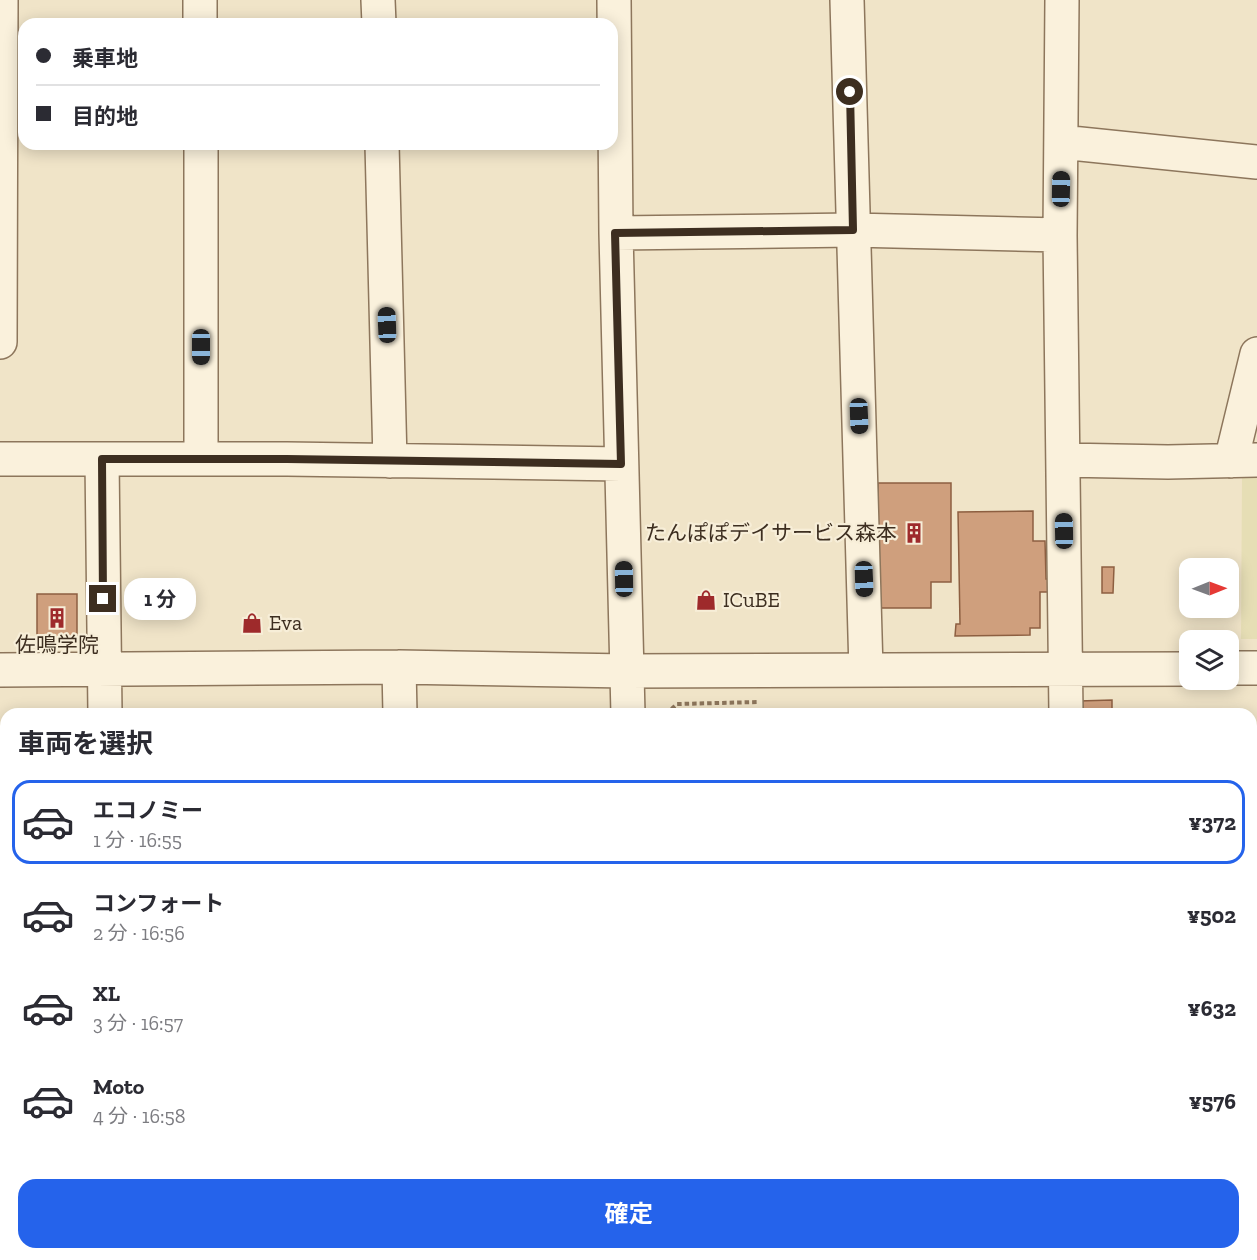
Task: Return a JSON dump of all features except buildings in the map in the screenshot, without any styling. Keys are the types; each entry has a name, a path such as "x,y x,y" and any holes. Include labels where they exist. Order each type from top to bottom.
{"street":[{"path":"0,342 1,0"},
{"path":"200,0 200,18"},
{"path":"378,0 379,18"},
{"path":"614,0 614,18"},
{"path":"848,0 866,670"},
{"path":"1062,0 1060,235 1065,708"},
{"path":"1061,142 1257,162"},
{"path":"201,150 201,459"},
{"path":"382,150 390,461"},
{"path":"615,150 628,708"},
{"path":"615,233 853,230 1060,235"},
{"path":"1063,460 1244,461 1257,354"},
{"path":"0,459 621,464"},
{"path":"102,459 105,708"},
{"path":"399,667 400,708"},
{"path":"0,670 399,667 627,671 1179,669"},
{"path":"1239,668 1257,668"}],"shaded area":[{"path":"1242,474 1257,474 1257,639 1241,639"}],"place":[{"name":"たんぽぽデイサービス森本","path":"914,533"},
{"name":"ICuBE","path":"706,600"},
{"name":"佐鳴学院","path":"57,618"},
{"name":"Eva","path":"252,623"}],"route":[{"path":"103,599 102,459 621,464 615,233 853,230 850,92"}]}
